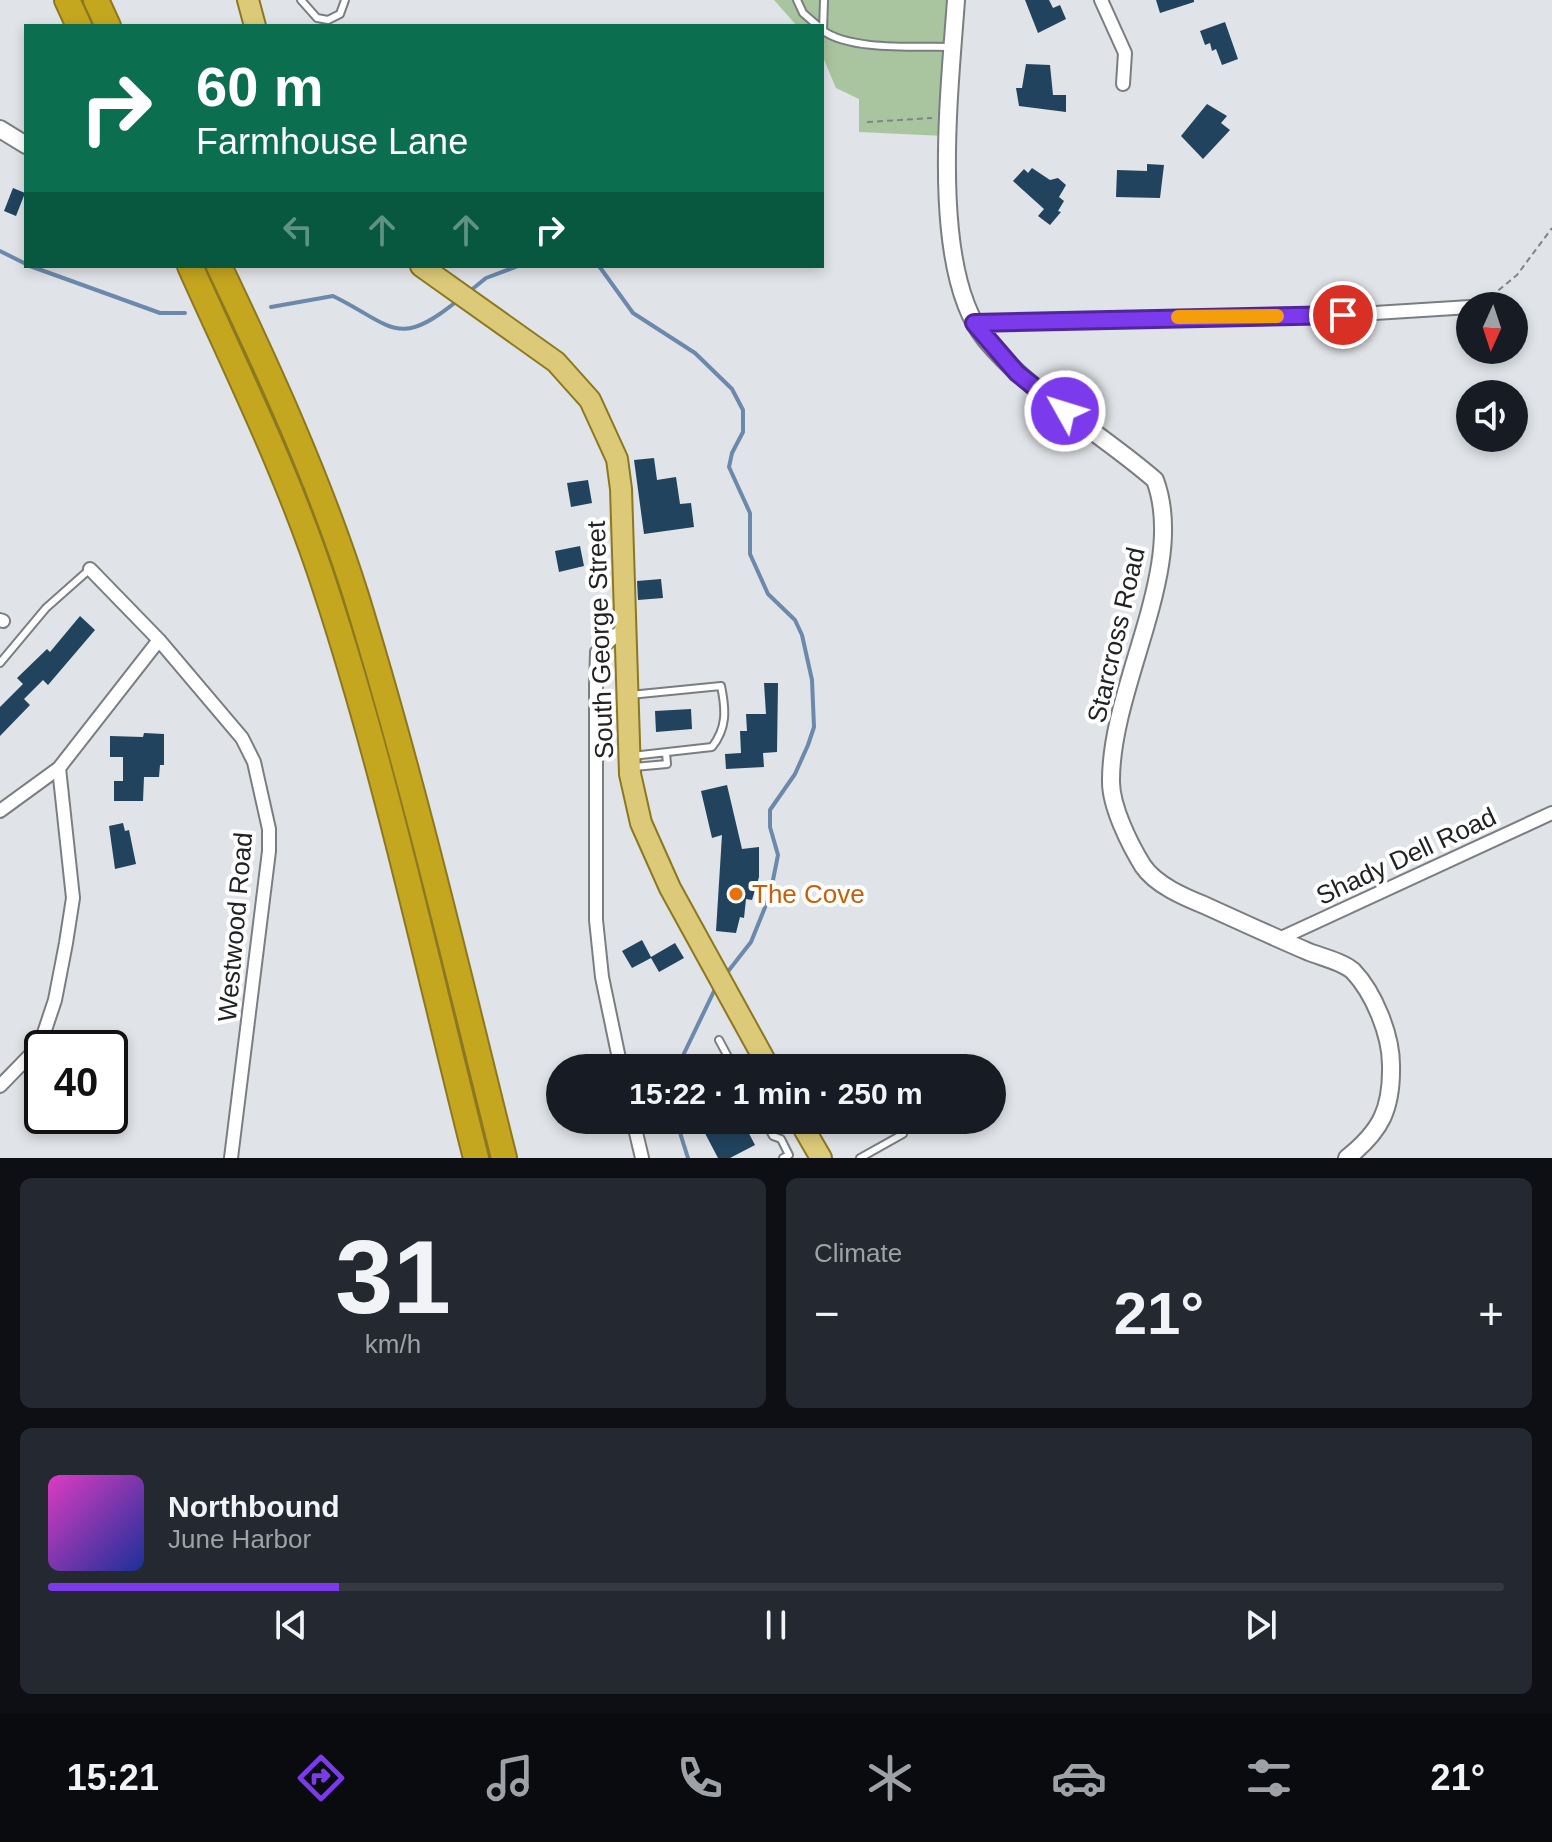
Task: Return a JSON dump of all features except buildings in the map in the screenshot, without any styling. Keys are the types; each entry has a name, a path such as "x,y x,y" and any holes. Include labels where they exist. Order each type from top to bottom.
{"highway":[{"path":"67,0 78,24"},
{"path":"96,0 107,24"},
{"path":"191,268 293,497 330,602 378,771 476,1158"},
{"path":"220,268 309,467 355,594 400,749 504,1158"}],"main road":[{"path":"248,0 254,24"},
{"name":"South George Street","path":"424,268 556,362 576,380 605,427 617,459 621,489 623,629 629,762 634,798 655,857 758,1054"},
{"path":"807,1134 821,1158"}],"street":[{"name":"Starcross Road","path":"956,0 948,144 952,254 974,323 1017,373 1155,480 1162,501 1164,522 1159,572 1124,692 1111,783 1114,793 1145,868 1175,893 1351,969 1373,998 1391,1055 1391,1090 1385,1113 1372,1139 1347,1158"},
{"path":"1101,0 1125,53 1123,84"},
{"path":"0,129 24,144"},
{"path":"974,323 1343,315 1456,308"},
{"name":"Westwood Road","path":"90,569 159,640 242,738 254,762 269,829 255,982 231,1158"},
{"path":"618,1054 602,977 596,920 596,686 597,652 623,629"},
{"path":"0,811 59,768 159,640"},
{"path":"0,1086 40,1045 55,1000 66,943 73,898 59,768"},
{"name":"Shady Dell Road","path":"1279,939 1552,813"},
{"path":"636,1134 642,1158"}],"lane":[{"path":"301,0 317,18 328,20 340,14 345,0"},
{"path":"822,24 824,0"},
{"path":"801,2 817,24"},
{"path":"824,31 836,40 853,43 953,47"},
{"path":"0,663 46,608 90,569"},
{"path":"626,695 721,686 726,710 721,735 712,747 629,762"},
{"path":"629,762 667,764 666,753"},
{"path":"719,1040 726,1054"},
{"path":"772,1134 781,1139 789,1155 783,1158"},
{"path":"860,1158 903,1134"}],"path":[{"path":"867,122 949,117"},
{"path":"1496,292 1517,275 1552,228"}],"green space":[{"path":"774,0 950,0 945,136 859,132 859,99 836,88 824,60 824,24 795,24"}],"waterway":[{"path":"0,251 24,263"},
{"path":"36,268 160,313 185,313"},
{"path":"470,291 486,278 513,268"},
{"path":"600,268 633,313 695,353 732,389 743,410 743,432 732,453 729,467 750,513 750,554 768,594 795,620 802,635 812,680 814,727 795,774 770,810 770,827 778,855 770,895 751,942 726,974"},
{"path":"271,307 333,296 382,323 407,329 421,325 457,301"},
{"path":"684,1054 716,987"},
{"path":"680,1134 688,1158"}],"slow traffic":[{"path":"1178,317 1277,316"}],"place":[{"name":"The Cove","path":"736,894"}],"route":[{"path":"1065,411 1017,373 974,323 1343,315"}]}
